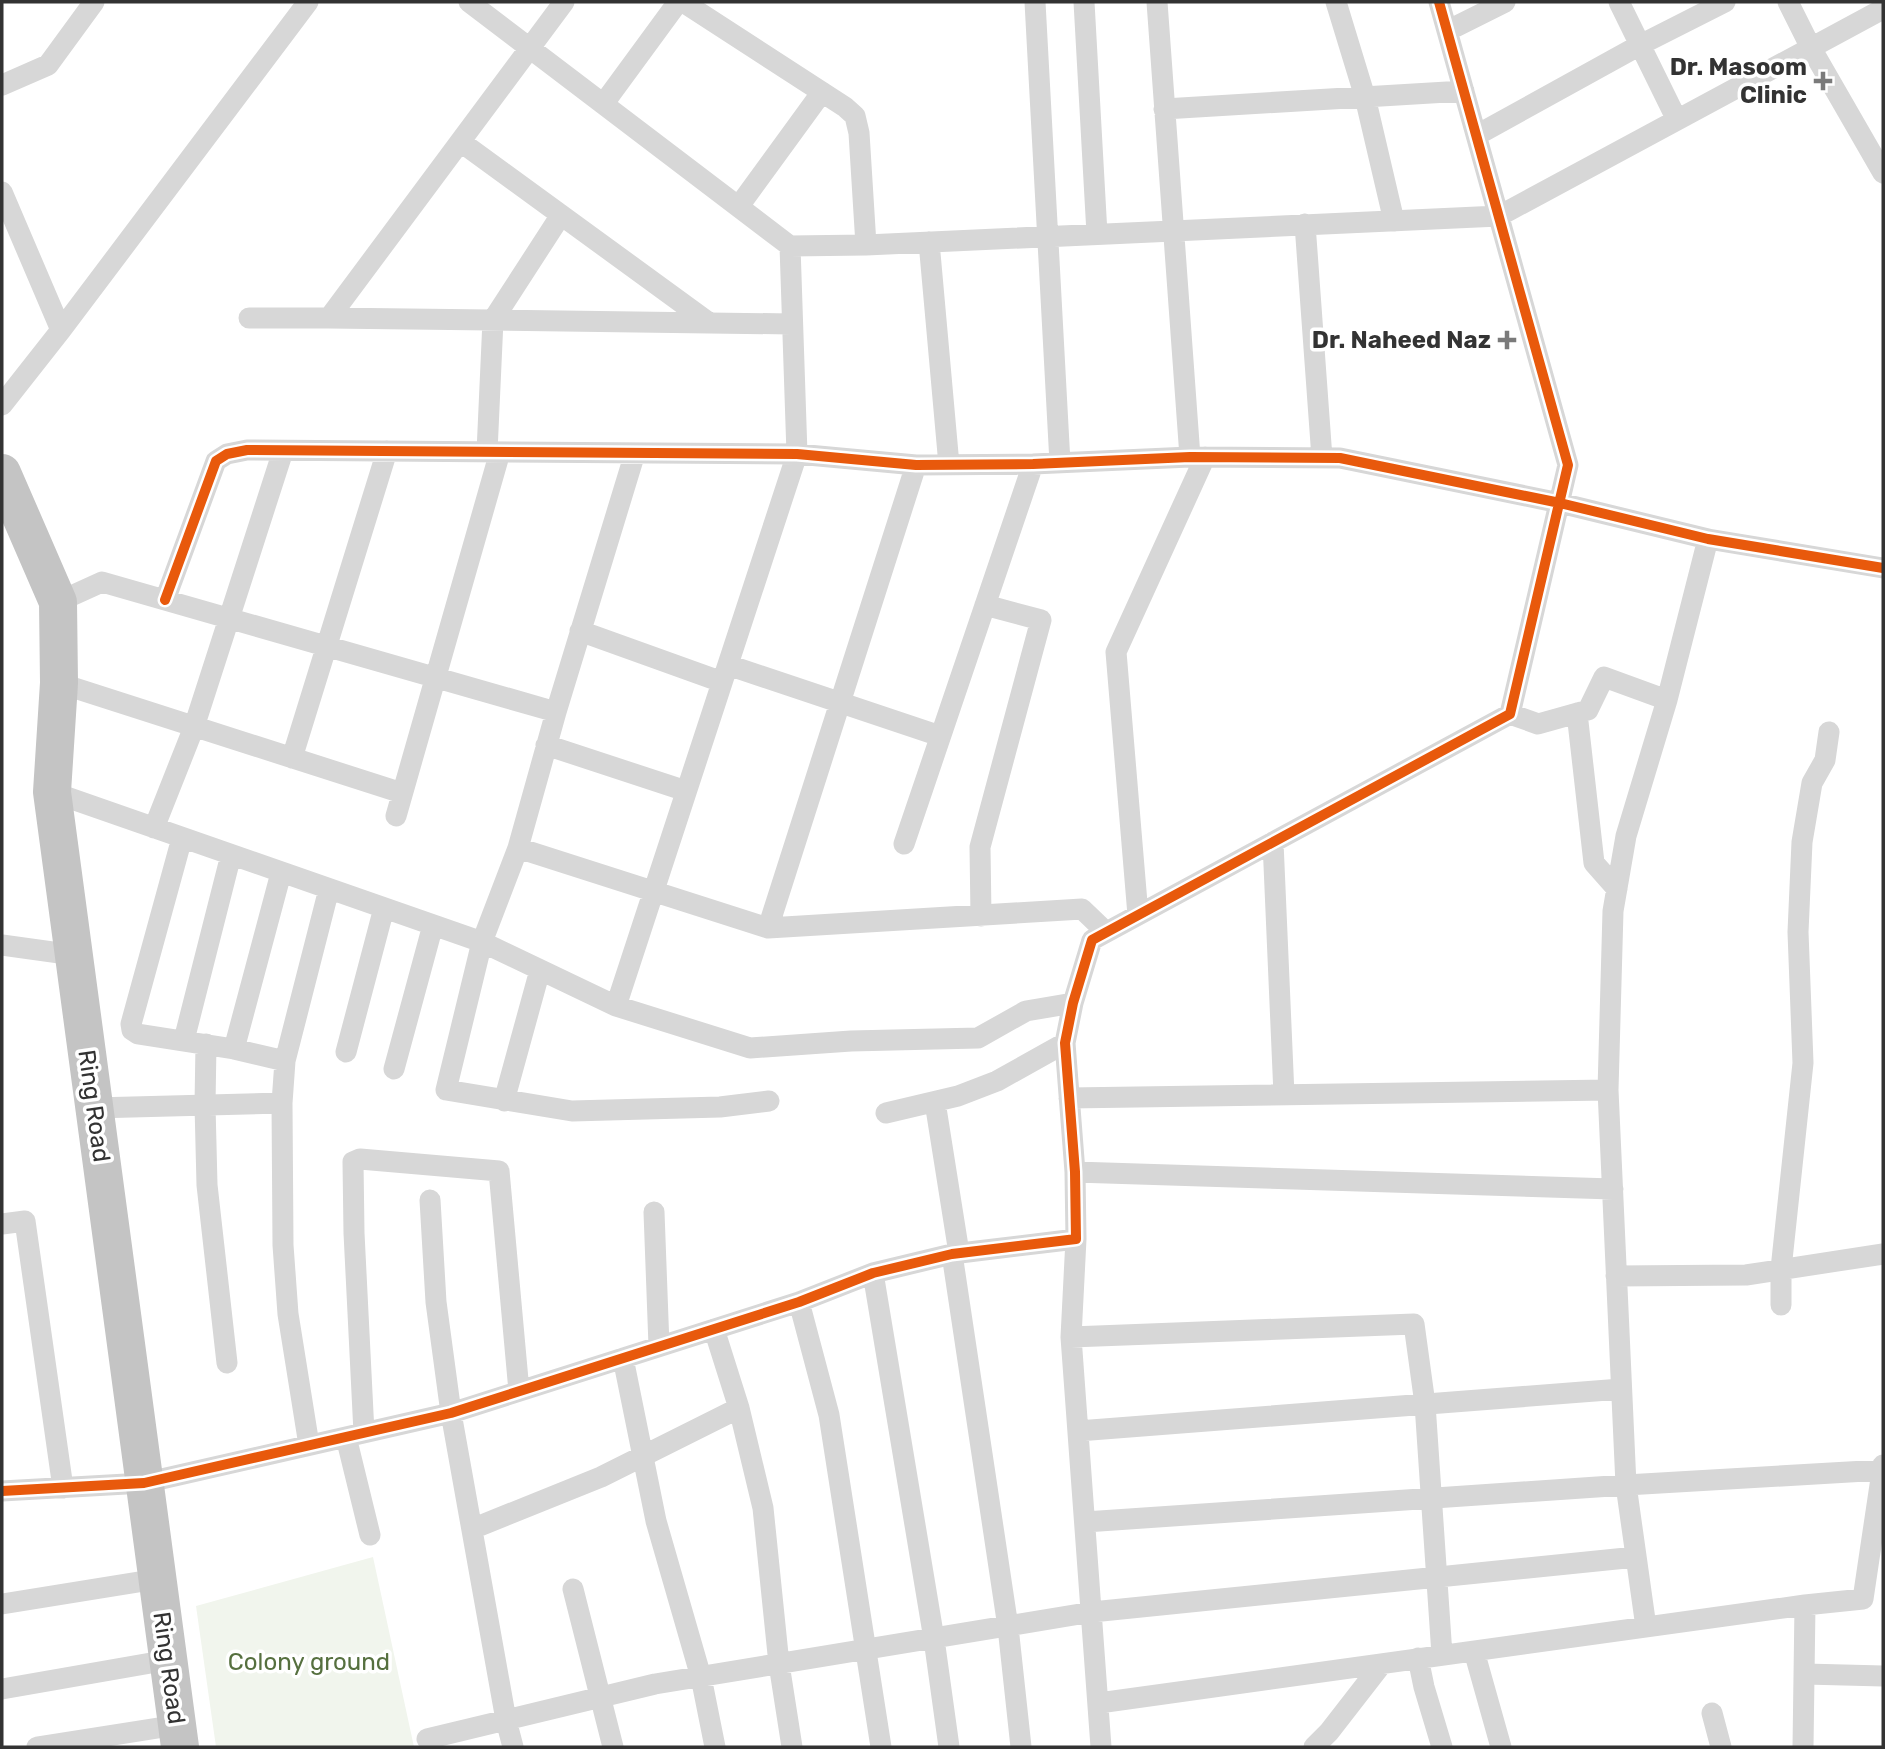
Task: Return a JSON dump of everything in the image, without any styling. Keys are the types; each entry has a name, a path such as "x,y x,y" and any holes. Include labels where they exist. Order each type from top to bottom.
{"highway":[{"name":"Ring Road","path":"2,473 58,602 60,683 52,792 179,1736"}],"street":[{"path":"2,85 48,65 94,2"},
{"path":"2,405 308,2"},
{"path":"469,2 790,246 866,245 1499,216 1883,9"},
{"path":"329,318 564,2"},
{"path":"604,103 681,2 856,116 866,245"},
{"path":"1035,2 1060,463"},
{"path":"1084,2 1097,234"},
{"path":"1138,915 1116,652 1198,457 1173,230 1157,2"},
{"path":"1336,2 1365,97 1394,220"},
{"path":"1439,2 1568,465 1510,714"},
{"path":"1447,31 1505,2"},
{"path":"1619,2 1678,120"},
{"path":"1477,135 1640,45 1725,2"},
{"path":"1788,2 1811,48 1883,173"},
{"path":"739,206 822,92"},
{"path":"1164,109 1464,92"},
{"path":"461,142 708,322"},
{"path":"2,192 61,330"},
{"path":"396,816 435,678 493,452 493,320 561,215"},
{"path":"1305,224 1322,458"},
{"path":"929,242 949,465"},
{"path":"616,1006 797,454 790,246"},
{"path":"249,318 792,324"},
{"path":"154,828 194,727 283,451"},
{"path":"165,600 216,461 227,454 237,452 283,451 797,454 916,466 1198,457 1340,458 1560,503 1708,539 1883,568"},
{"path":"292,758 387,452"},
{"path":"635,453 556,712 518,848 482,943 446,1090 572,1111 720,1107 769,1101"},
{"path":"904,844 1032,464"},
{"path":"768,928 916,466"},
{"path":"1646,1627 1626,1485 1612,1189 1608,1090 1614,911 1626,836 1667,700 1708,539"},
{"path":"58,602 102,582 556,712"},
{"path":"981,916 980,847 1041,620 985,605"},
{"path":"580,631 840,703 940,736"},
{"path":"1101,1747 1072,1337 1076,1239 1075,1172 1065,1043 1091,940 1510,714 1538,724 1588,710 1604,677 1667,700"},
{"path":"60,683 402,793"},
{"path":"1577,713 1594,863 1617,889"},
{"path":"1781,1305 1781,1269 1803,1063 1798,933 1802,842 1812,783 1825,760 1829,732"},
{"path":"547,745 686,791"},
{"path":"52,792 482,943 616,1006 750,1048 851,1041 978,1038 1026,1010 1073,1003"},
{"path":"182,838 131,1024 132,1030 138,1034 234,1049 285,1061"},
{"path":"1273,842 1284,1095"},
{"path":"518,848 768,928 1082,909 1107,932"},
{"path":"184,1040 231,855"},
{"path":"234,1049 281,873"},
{"path":"309,1445 288,1314 283,1245 282,1103 285,1061 329,889"},
{"path":"346,1052 384,908"},
{"path":"394,1069 433,925"},
{"path":"2,945 74,955"},
{"path":"504,1101 540,970"},
{"path":"886,1114 958,1096 997,1081 1065,1043"},
{"path":"206,1044 207,1185 227,1363"},
{"path":"1069,1098 1608,1090"},
{"path":"935,1102 1008,1627 1021,1747"},
{"path":"94,1108 282,1103"},
{"path":"370,1535 355,1435 353,1162 360,1159 499,1171 519,1391"},
{"path":"1075,1172 1612,1189"},
{"path":"430,1199 436,1302 451,1413 513,1747"},
{"path":"654,1212 659,1346"},
{"path":"2,1224 25,1221 63,1488"},
{"path":"2,1491 144,1483 451,1413 799,1302 873,1273 956,1253 1076,1239"},
{"path":"1616,1276 1746,1275 1883,1254"},
{"path":"873,1273 934,1639 949,1747"},
{"path":"799,1302 829,1415 881,1747"},
{"path":"1072,1337 1415,1324 1425,1404 1442,1655"},
{"path":"714,1329 739,1408 763,1508 779,1664 792,1747"},
{"path":"623,1358 656,1521 701,1676 715,1747"},
{"path":"1078,1431 1621,1389"},
{"path":"472,1529 643,1458 739,1408"},
{"path":"1085,1522 1883,1468 1863,1599 1098,1703"},
{"path":"427,1739 654,1684 1092,1612 1636,1557"},
{"path":"2,1604 157,1579"},
{"path":"573,1589 613,1747"},
{"path":"1803,1747 1805,1605"},
{"path":"1474,1651 1501,1747"},
{"path":"1418,1658 1442,1747"},
{"path":"2,1689 168,1660"},
{"path":"1314,1747 1331,1740 1381,1665"},
{"path":"1805,1674 1883,1676"},
{"path":"1712,1713 1721,1747"},
{"path":"37,1747 179,1736"}],"green space":[{"name":"Colony ground","path":"373,1557 414,1747 216,1747 196,1606"}],"cycle path":[{"path":"2,1491 144,1483 451,1413 799,1302 873,1273 952,1254 1076,1239 1075,1172 1065,1043 1073,1003 1092,940 1510,714 1568,465 1439,2"},
{"path":"165,600 216,461 227,454 247,450 797,454 916,465 1033,464 1190,457 1340,458 1560,503 1708,539 1883,568"}],"place":[{"name":"Dr. Masoom Clinic","path":"1823,81"},
{"name":"Dr. Naheed Naz","path":"1507,340"}]}
